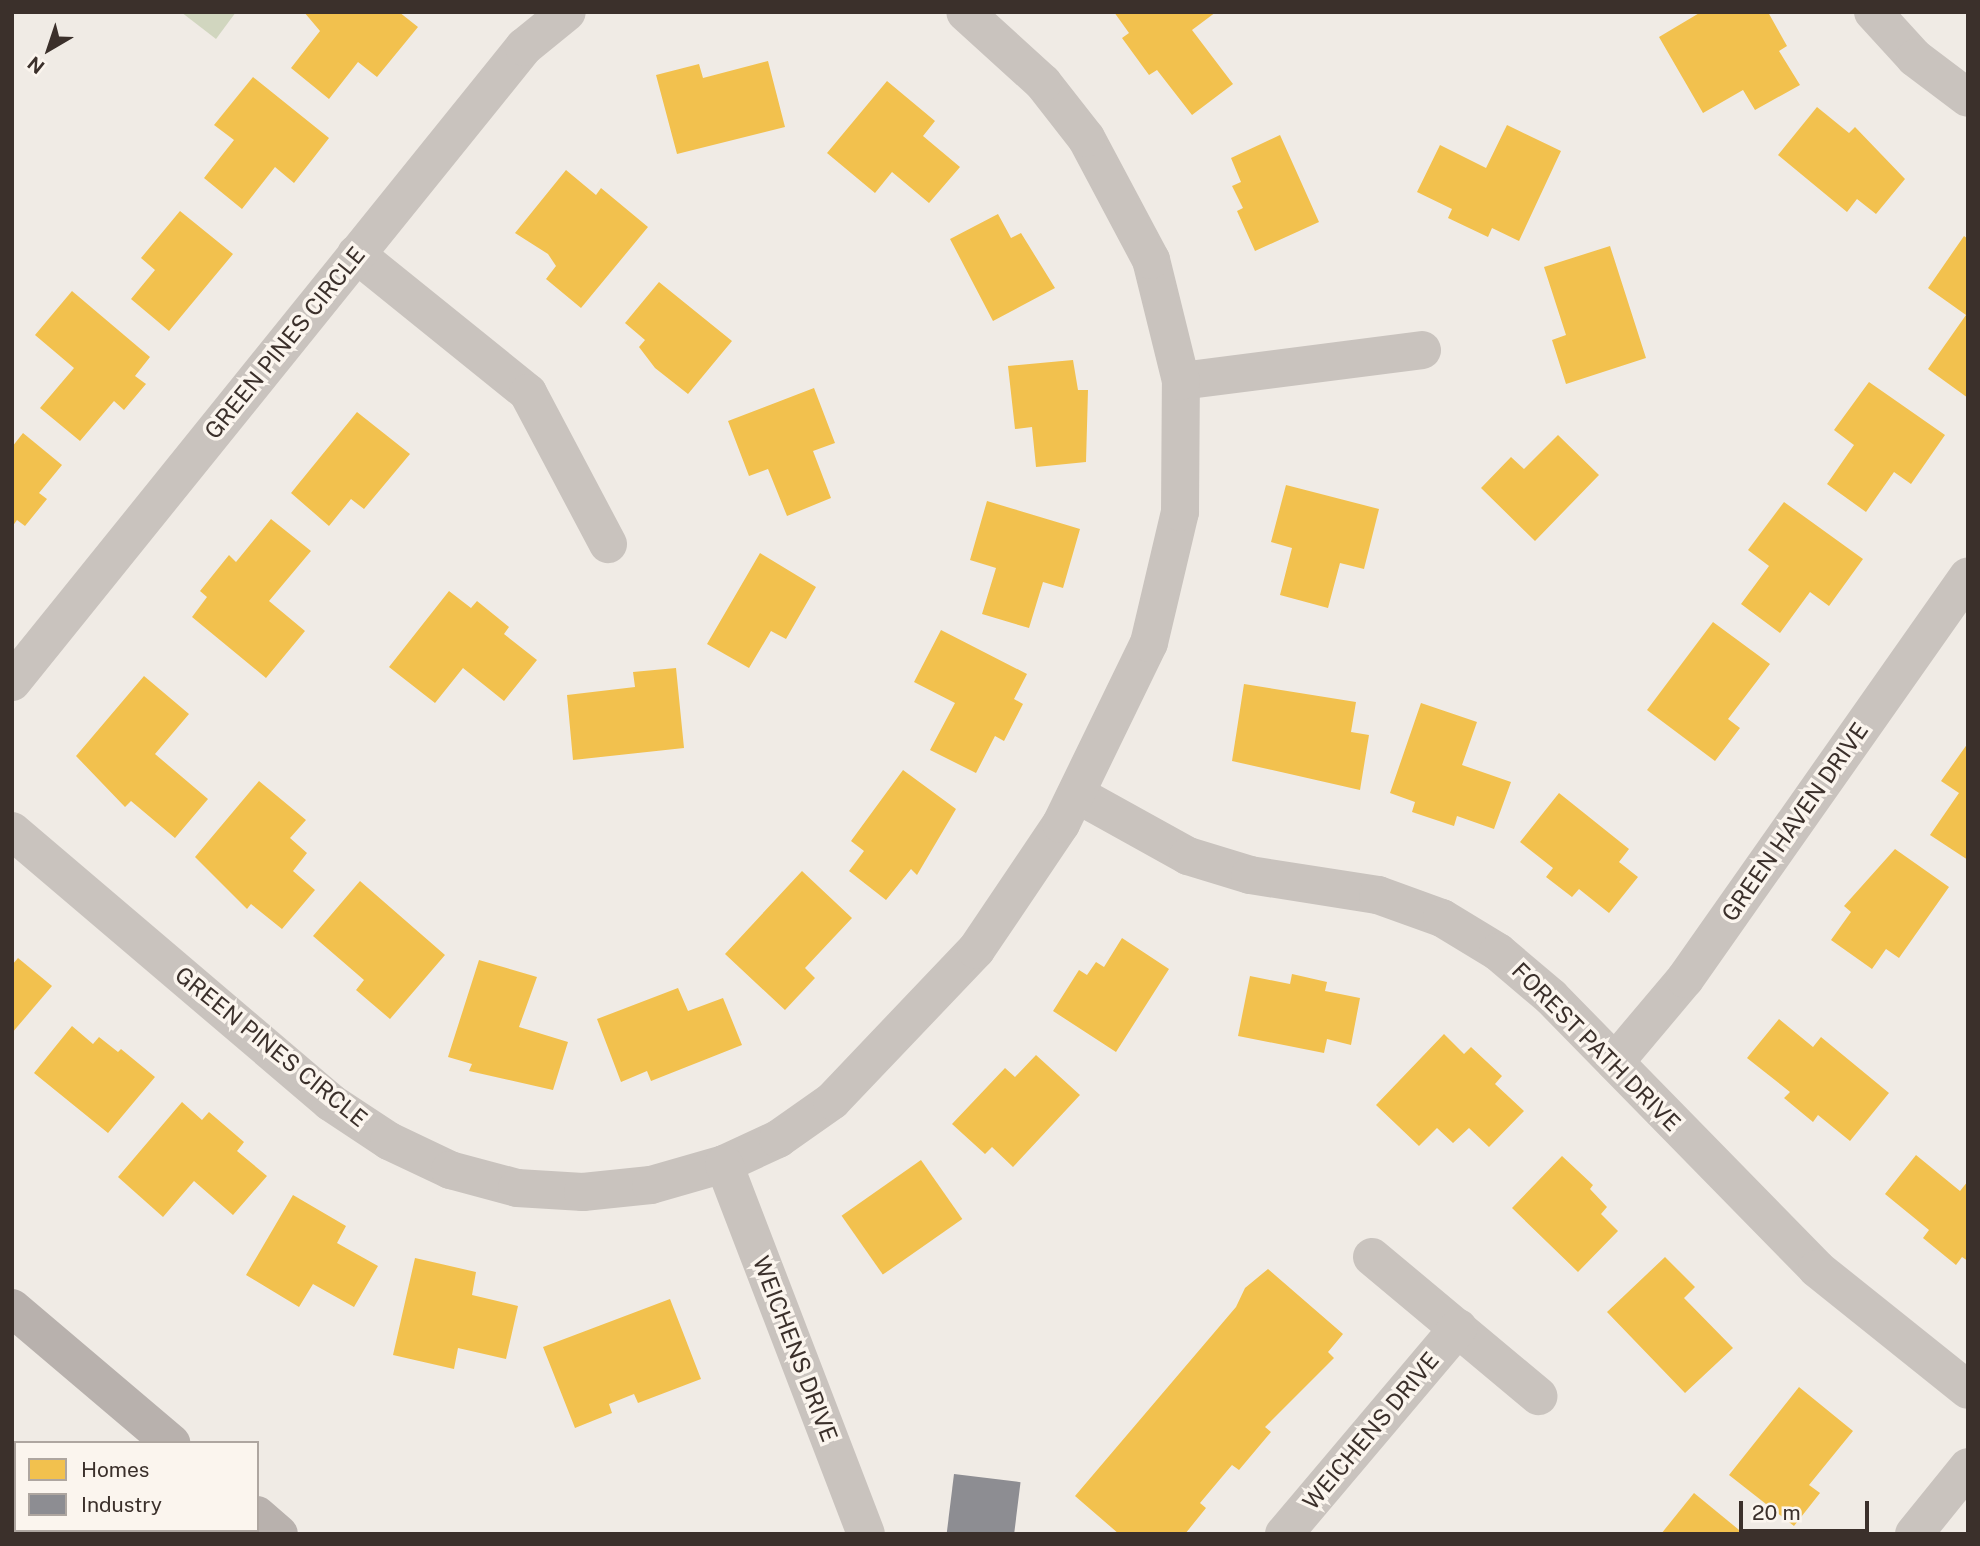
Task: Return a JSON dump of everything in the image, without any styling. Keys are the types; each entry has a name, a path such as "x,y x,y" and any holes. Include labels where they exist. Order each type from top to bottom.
{"main road":[{"path":"12,1308 169,1441"},
{"path":"259,1517 279,1534"}],"street":[{"name":"GREEN PINES CIRCLE","path":"12,682 524,47 567,12"},
{"path":"1873,12 1915,58 1968,99"},
{"name":"GREEN PINES CIRCLE","path":"12,831 330,1102 389,1141 450,1170 517,1188 583,1192 651,1185 724,1164 778,1139 832,1101 929,1006 1018,893 1078,795 1149,643 1167,578 1180,512 1181,381 1151,260 1123,197 1043,83 973,14"},
{"path":"356,254 528,393 608,544"},
{"path":"1181,381 1422,349"},
{"name":"GREEN HAVEN DRIVE","path":"1615,1062 1685,979 1968,576"},
{"name":"FOREST PATH DRIVE","path":"1078,795 1188,856 1250,875 1378,895 1442,918 1498,952 1615,1062 1817,1269 1968,1390"},
{"name":"WEICHENS DRIVE","path":"724,1164 866,1534"},
{"path":"1372,1256 1538,1396"},
{"name":"WEICHENS DRIVE","path":"1284,1534 1458,1328"},
{"path":"1914,1534 1968,1467"}],"green space":[{"path":"181,12 236,12 216,39"}],"building: Homes":[{"path":"304,12 399,12 418,27 377,77 358,62 329,99 291,68 320,31"},
{"path":"1114,12 1216,12 1192,30 1233,84 1192,115 1157,70 1149,75 1122,38 1129,33"},
{"path":"1701,12 1768,12 1787,46 1779,51 1800,85 1755,110 1743,90 1703,113 1659,37"},
{"path":"768,61 785,127 677,154 656,75 699,64 703,78"},
{"path":"253,77 329,138 294,183 275,167 242,209 204,178 234,140 214,125"},
{"path":"887,81 935,121 923,136 960,167 929,203 892,172 875,193 827,153"},
{"path":"1817,107 1849,133 1855,127 1905,179 1876,214 1857,199 1847,212 1778,155"},
{"path":"1507,125 1561,151 1519,241 1492,228 1488,237 1448,218 1452,209 1417,192 1440,145 1486,168"},
{"path":"1280,135 1319,222 1255,251 1237,211 1243,208 1232,186 1241,182 1231,158"},
{"path":"566,170 596,195 601,188 648,227 581,308 546,279 556,266 548,254 515,233"},
{"path":"180,211 233,254 169,331 131,299 155,270 141,258"},
{"path":"998,214 1011,238 1021,233 1055,288 993,321 950,239"},
{"path":"1964,236 1968,239 1968,398 1928,369 1966,315 1928,288"},
{"path":"1610,246 1646,358 1566,384 1552,340 1566,335 1544,267"},
{"path":"659,282 732,341 688,394 655,368 639,347 645,340 625,323"},
{"path":"72,291 150,357 135,376 146,384 124,410 114,401 80,441 40,408 74,368 35,335"},
{"path":"1073,360 1078,390 1088,390 1086,462 1036,467 1032,427 1015,429 1008,366"},
{"path":"1869,382 1945,435 1911,484 1894,472 1866,512 1827,484 1854,445 1834,430"},
{"path":"814,388 835,443 813,451 831,498 787,516 768,469 749,476 728,421"},
{"path":"357,412 410,454 364,509 351,499 329,526 291,493"},
{"path":"23,433 62,465 39,493 47,499 25,526 17,520 12,527 12,447"},
{"path":"1558,435 1599,475 1535,541 1481,488 1511,457 1524,469"},
{"path":"1286,485 1379,509 1364,569 1340,563 1328,608 1280,595 1292,548 1271,542"},
{"path":"987,501 1080,529 1063,588 1043,582 1029,628 982,614 996,568 970,560"},
{"path":"1784,502 1863,559 1829,606 1810,592 1780,633 1741,604 1769,566 1748,550"},
{"path":"271,519 311,551 269,601 305,631 266,678 192,617 207,597 200,591 229,555 236,562"},
{"path":"760,553 816,587 786,639 771,631 749,668 707,644"},
{"path":"449,591 471,608 477,601 509,627 504,634 537,660 504,701 463,668 435,703 389,667"},
{"path":"1713,622 1770,664 1728,719 1740,728 1715,761 1647,710"},
{"path":"941,630 1027,674 1014,699 1023,704 1004,741 995,736 976,773 930,750 955,703 914,682"},
{"path":"676,668 684,748 573,760 567,695 635,687 633,672"},
{"path":"144,676 189,714 155,754 208,799 175,838 131,801 125,807 76,756"},
{"path":"1244,684 1356,702 1351,732 1369,735 1360,790 1232,761"},
{"path":"1421,703 1477,722 1462,765 1511,782 1494,829 1457,816 1454,826 1412,812 1415,802 1390,793"},
{"path":"1968,743 1968,860 1930,835 1959,793 1941,781"},
{"path":"903,770 956,809 917,875 911,869 886,900 849,871 864,851 851,841"},
{"path":"259,781 306,820 290,838 307,853 293,871 315,890 282,929 251,904 247,909 195,857"},
{"path":"1559,793 1629,849 1619,862 1638,877 1609,913 1579,889 1572,897 1546,877 1553,868 1520,842"},
{"path":"1895,849 1949,887 1899,958 1886,949 1872,969 1831,940 1851,912 1844,906"},
{"path":"802,871 852,918 805,968 815,978 785,1010 725,954"},
{"path":"360,881 445,955 390,1019 356,990 364,980 313,936"},
{"path":"1122,938 1169,969 1116,1052 1053,1011 1079,970 1087,975 1096,962 1104,967"},
{"path":"18,958 52,986 12,1033 12,965"},
{"path":"479,960 537,977 519,1027 568,1042 553,1090 469,1071 472,1064 448,1057"},
{"path":"1292,974 1327,982 1325,991 1360,998 1351,1045 1327,1039 1324,1053 1238,1036 1250,976 1290,984"},
{"path":"678,988 688,1011 723,998 742,1045 651,1081 647,1071 621,1082 597,1019"},
{"path":"1779,1019 1813,1047 1821,1037 1889,1093 1850,1141 1818,1115 1813,1122 1784,1098 1790,1092 1747,1058"},
{"path":"72,1026 93,1044 99,1037 118,1052 121,1049 155,1077 108,1133 34,1073"},
{"path":"1444,1034 1464,1054 1471,1047 1502,1076 1495,1084 1524,1111 1489,1147 1469,1128 1453,1143 1437,1128 1419,1146 1376,1105"},
{"path":"1036,1055 1080,1095 1013,1167 992,1147 985,1154 952,1124 1005,1068 1015,1077"},
{"path":"182,1102 202,1120 209,1112 244,1142 237,1151 267,1176 233,1215 194,1181 163,1217 118,1177"},
{"path":"1916,1155 1960,1191 1968,1181 1968,1261 1962,1257 1956,1265 1923,1238 1929,1230 1885,1194"},
{"path":"1562,1156 1593,1185 1590,1189 1607,1207 1601,1214 1618,1231 1578,1272 1512,1208"},
{"path":"921,1160 962,1219 883,1275 842,1216"},
{"path":"293,1195 346,1226 337,1243 378,1266 354,1307 313,1284 299,1307 246,1275"},
{"path":"1665,1257 1695,1287 1684,1298 1733,1348 1685,1393 1607,1312"},
{"path":"415,1258 476,1272 472,1295 518,1306 506,1359 458,1348 454,1369 393,1355"},
{"path":"1268,1269 1343,1334 1328,1352 1334,1358 1265,1427 1271,1432 1239,1470 1232,1465 1200,1503 1206,1508 1185,1534 1119,1534 1075,1496 1236,1307 1245,1288"},
{"path":"670,1299 701,1379 638,1403 634,1394 609,1404 612,1413 575,1428 543,1347"},
{"path":"1799,1387 1853,1431 1809,1485 1820,1493 1794,1526 1729,1475"},
{"path":"1694,1493 1744,1534 1661,1534"}],"building: Industry":[{"path":"954,1474 1021,1482 1014,1534 947,1533"}]}
